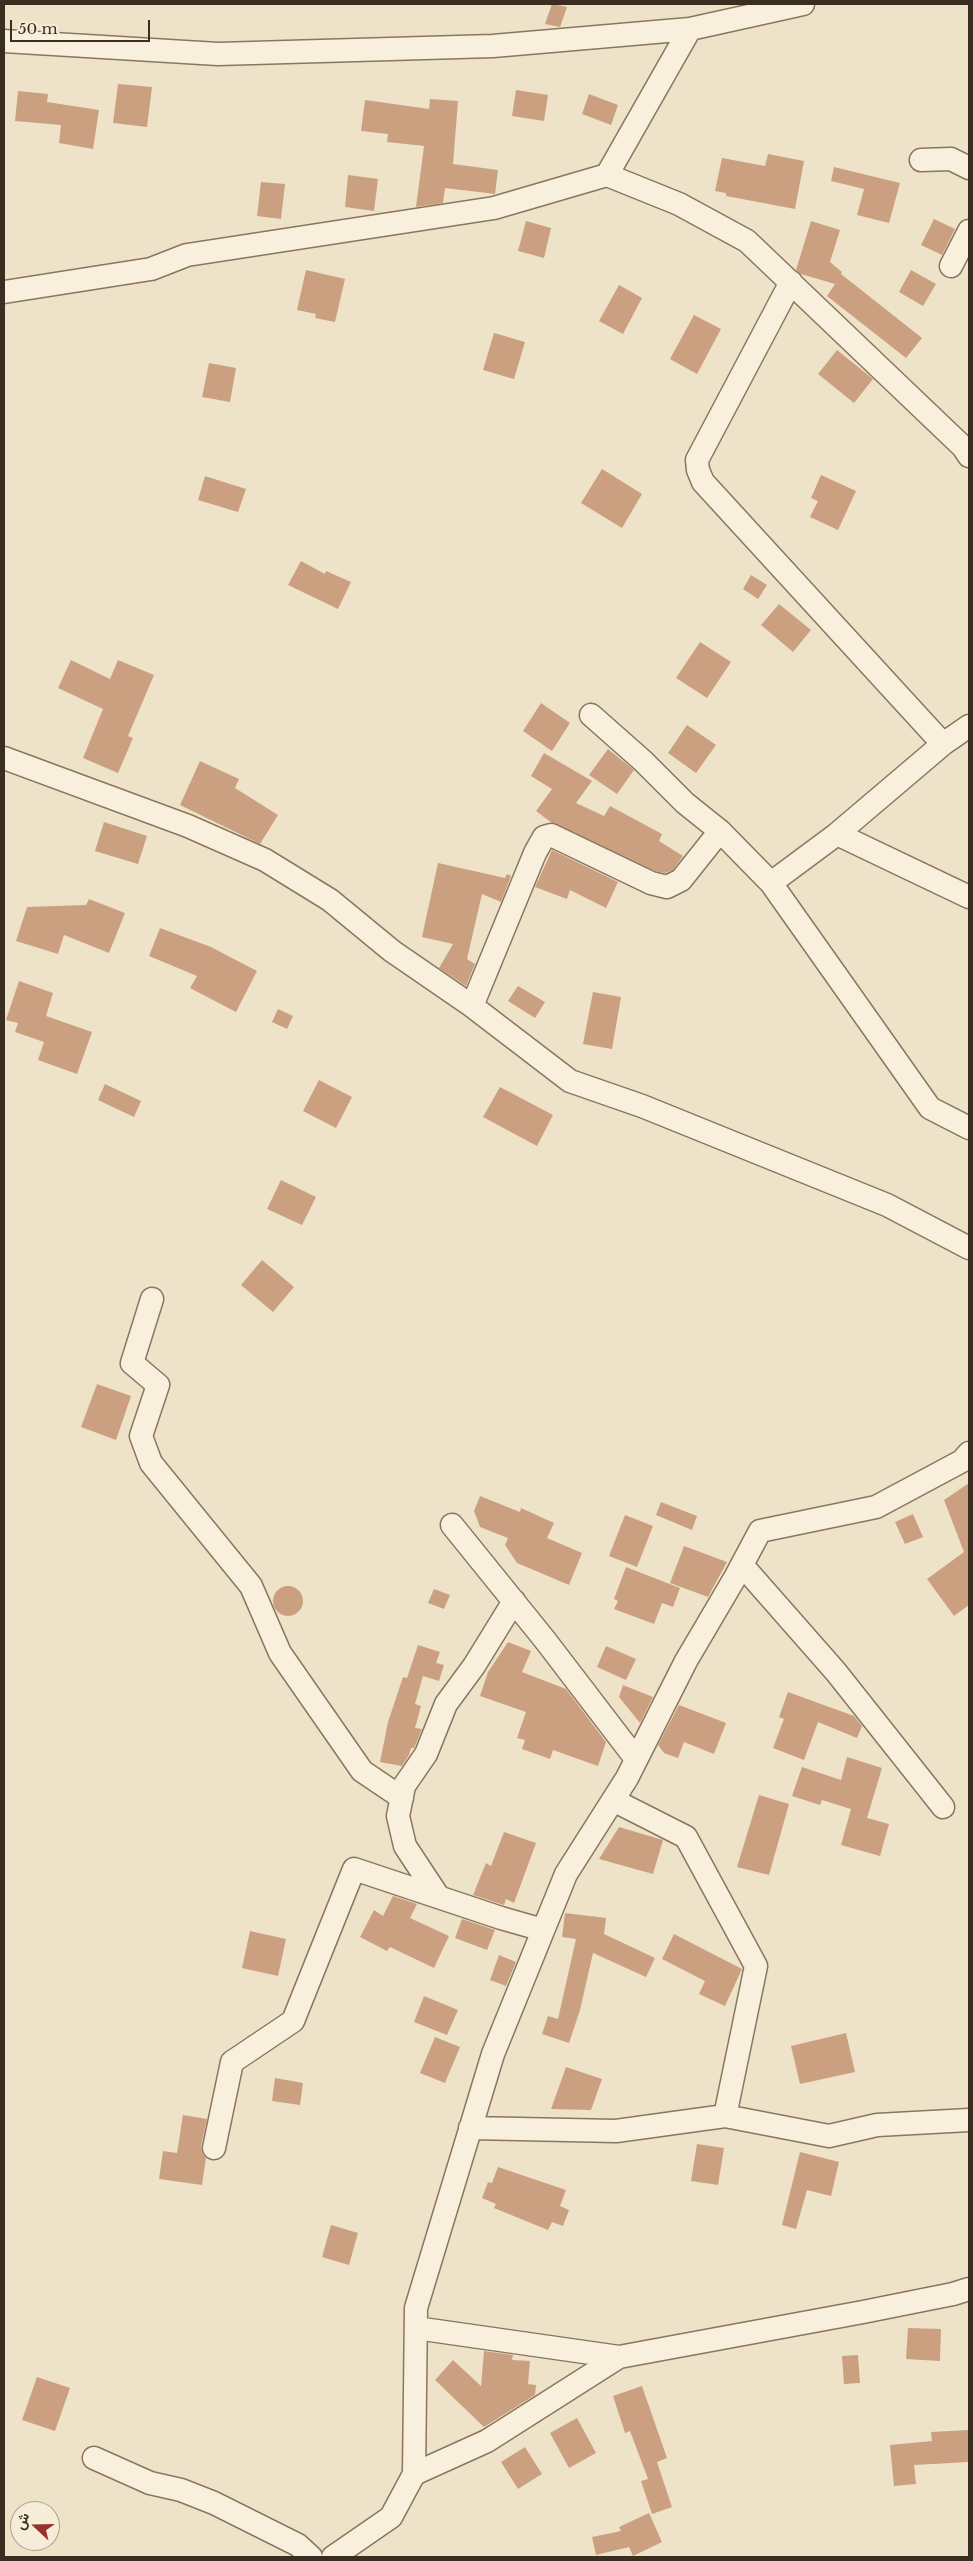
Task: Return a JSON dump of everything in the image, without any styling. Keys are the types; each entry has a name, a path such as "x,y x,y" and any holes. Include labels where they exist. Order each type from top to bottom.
{"street":[{"path":"4,42 218,54 493,46 690,29 723,13 803,4"},
{"path":"607,175 690,29"},
{"path":"922,160 950,159 969,168"},
{"path":"4,292 151,269 187,255 494,208 607,175 679,204 747,241 967,446"},
{"path":"951,266 969,231"},
{"path":"791,282 697,460 698,470 703,482 943,744"},
{"path":"591,715 643,761 685,803 720,831 772,883 930,1108 969,1128"},
{"path":"772,883 837,834 943,744 969,726"},
{"path":"4,758 188,826 265,860 330,900 392,951 472,1006 570,1081 642,1106 888,1205 969,1248"},
{"path":"472,1006 534,853 544,836 551,835 651,883 667,886 681,880 720,831"},
{"path":"837,834 969,897"},
{"path":"152,1299 132,1363 158,1385 141,1436 151,1463 252,1586 280,1653 362,1771 402,1798"},
{"path":"333,2557 391,2518 414,2474 416,2308 493,2054 566,1874 613,1800 686,1661 742,1565 760,1530 876,1507 962,1461 969,1453"},
{"path":"452,1525 514,1601 636,1759"},
{"path":"742,1565 836,1672 943,1807"},
{"path":"438,1896 405,1846 398,1816 404,1786 426,1754 446,1704 474,1666 514,1601"},
{"path":"613,1800 686,1837 756,1966 726,2116"},
{"path":"214,2148 232,2062 294,2021 354,1869 543,1930"},
{"path":"470,2128 616,2131 726,2116 829,2136 877,2125 969,2120"},
{"path":"416,2328 619,2357 863,2312 969,2289"},
{"path":"414,2474 487,2442 619,2357"},
{"path":"94,2458 150,2483 181,2490 214,2504 298,2545 311,2557"}],"building":[{"path":"552,4 567,7 560,27 545,24"},
{"path":"118,84 152,87 147,127 113,123"},
{"path":"516,90 548,95 544,121 512,116"},
{"path":"18,91 48,94 47,102 99,110 93,149 59,143 61,125 15,121"},
{"path":"589,94 618,105 611,125 582,114"},
{"path":"430,99 458,101 453,164 498,170 495,194 445,188 443,203 416,207 424,146 387,142 388,134 361,131 365,100 429,109"},
{"path":"768,154 804,161 795,209 726,196 726,193 715,191 722,158 765,166"},
{"path":"834,167 900,183 889,223 857,215 864,189 831,181"},
{"path":"348,175 378,179 374,211 345,207"},
{"path":"261,182 285,184 281,219 257,216"},
{"path":"934,219 955,229 942,255 921,245"},
{"path":"526,221 551,228 544,258 518,251"},
{"path":"811,221 840,230 830,262 842,272 841,274 922,338 906,358 827,296 835,284 801,274 796,270"},
{"path":"306,270 345,279 335,322 315,318 316,314 297,310"},
{"path":"911,270 936,284 923,306 899,292"},
{"path":"619,285 642,298 623,334 599,321"},
{"path":"694,315 721,329 697,374 670,359"},
{"path":"494,333 525,342 514,379 483,370"},
{"path":"837,350 873,379 854,403 818,374"},
{"path":"209,363 236,368 230,402 202,397"},
{"path":"602,469 642,494 622,528 581,503"},
{"path":"821,475 856,491 838,530 810,517 818,501 811,498"},
{"path":"205,476 246,489 238,512 198,500"},
{"path":"301,561 325,574 326,571 351,582 338,609 288,585"},
{"path":"751,575 767,585 758,599 743,589"},
{"path":"779,604 811,630 793,652 761,625"},
{"path":"700,642 731,662 707,698 676,678"},
{"path":"71,660 110,679 118,660 154,675 128,736 133,738 118,773 83,758 103,709 58,688"},
{"path":"541,703 570,723 552,751 523,731"},
{"path":"687,725 716,745 696,773 668,753"},
{"path":"608,749 634,770 617,794 589,775"},
{"path":"544,753 592,781 576,803 604,816 610,806 662,834 659,841 683,856 673,870 665,873 655,871 552,823 536,811 552,789 531,776"},
{"path":"200,761 239,779 235,788 278,815 260,844 180,805"},
{"path":"104,822 147,836 138,864 95,851"},
{"path":"552,850 618,882 606,908 570,890 567,899 535,887"},
{"path":"438,863 505,878 507,874 511,876 501,902 482,894 467,959 475,964 466,986 439,968 453,944 422,937"},
{"path":"89,899 125,913 109,953 64,935 58,954 16,941 27,907 86,905"},
{"path":"160,928 211,947 257,971 236,1012 190,988 197,976 149,956"},
{"path":"19,981 53,993 46,1016 92,1032 77,1074 38,1060 44,1042 15,1032 18,1023 6,1020"},
{"path":"518,986 545,1002 535,1018 508,1001"},
{"path":"593,992 621,997 612,1049 583,1044"},
{"path":"278,1009 293,1016 287,1029 272,1022"},
{"path":"319,1080 352,1097 336,1128 303,1111"},
{"path":"105,1084 141,1101 134,1117 98,1100"},
{"path":"500,1087 553,1115 537,1146 483,1117"},
{"path":"281,1180 316,1197 302,1225 267,1209"},
{"path":"262,1260 294,1287 273,1312 241,1285"},
{"path":"97,1384 131,1396 116,1440 81,1427"},
{"path":"969,1483 969,1605 954,1616 927,1579 964,1552 944,1500"},
{"path":"480,1496 520,1512 521,1508 554,1523 547,1538 582,1553 569,1585 517,1563 505,1545 508,1538 480,1527 474,1511"},
{"path":"661,1502 697,1516 692,1530 656,1515"},
{"path":"913,1514 923,1537 905,1544 895,1522"},
{"path":"625,1515 653,1526 637,1567 609,1556"},
{"path":"684,1546 727,1562 708,1597 670,1583"},
{"path":"626,1567 680,1588 673,1607 662,1603 654,1624 614,1609 618,1601 614,1599"},
{"path":"288,1586 294,1587 302,1595 302,1607 294,1615 288,1616 282,1615 274,1607 273,1601 274,1595 282,1587"},
{"path":"434,1589 450,1595 444,1609 428,1603"},
{"path":"508,1642 531,1651 522,1672 566,1689 606,1742 598,1766 553,1750 550,1759 522,1749 525,1740 517,1738 526,1712 480,1696 488,1672"},
{"path":"418,1645 440,1652 436,1663 444,1665 439,1681 423,1676 415,1704 421,1706 415,1728 422,1729 414,1748 411,1748 402,1766 380,1762 388,1722 403,1677 407,1678"},
{"path":"606,1646 636,1659 626,1680 597,1667"},
{"path":"623,1685 653,1697 640,1723 619,1697"},
{"path":"788,1692 854,1716 862,1726 857,1738 818,1722 804,1760 773,1748 784,1719 779,1717"},
{"path":"679,1705 726,1723 714,1754 684,1742 678,1758 664,1753 658,1745"},
{"path":"847,1757 882,1768 867,1818 889,1824 880,1856 841,1845 851,1809 822,1800 820,1805 792,1796 802,1767 841,1780"},
{"path":"759,1795 789,1804 769,1875 737,1867"},
{"path":"619,1827 663,1840 653,1874 599,1859"},
{"path":"504,1832 536,1843 514,1903 506,1899 504,1905 473,1895 486,1863 491,1866"},
{"path":"393,1896 417,1904 410,1918 449,1936 434,1968 390,1947 387,1951 360,1937 374,1910 383,1916"},
{"path":"565,1913 606,1918 604,1934 655,1958 646,1977 593,1953 580,2010 569,2043 542,2034 548,2016 558,2019 576,1939 562,1937"},
{"path":"462,1919 495,1930 487,1950 455,1938"},
{"path":"250,1931 286,1939 278,1976 242,1968"},
{"path":"674,1934 742,1969 725,2006 699,1994 705,1981 662,1959"},
{"path":"499,1955 516,1962 506,1986 490,1980"},
{"path":"424,1996 458,2010 447,2035 414,2022"},
{"path":"846,2033 855,2072 800,2084 791,2046"},
{"path":"435,2037 460,2047 445,2083 420,2073"},
{"path":"566,2067 602,2079 591,2110 551,2109"},
{"path":"275,2078 303,2083 300,2105 272,2101"},
{"path":"183,2115 207,2119 201,2146 202,2153 206,2158 202,2185 159,2179 163,2151 177,2153"},
{"path":"697,2144 724,2148 718,2185 691,2181"},
{"path":"800,2152 839,2162 831,2196 807,2190 796,2229 782,2225"},
{"path":"498,2167 566,2190 560,2206 569,2210 563,2226 552,2222 548,2230 494,2208 496,2204 482,2198 488,2182 492,2183"},
{"path":"331,2225 358,2233 349,2265 322,2257"},
{"path":"908,2328 941,2329 940,2361 906,2359"},
{"path":"484,2351 513,2355 512,2360 530,2361 528,2384 536,2385 535,2395 484,2427 435,2380 453,2360 481,2386"},
{"path":"858,2355 860,2383 844,2384 842,2356"},
{"path":"37,2377 70,2388 55,2431 22,2420"},
{"path":"642,2386 667,2458 657,2462 672,2507 652,2514 641,2481 648,2479 630,2431 625,2433 613,2396"},
{"path":"577,2418 596,2453 569,2468 550,2433"},
{"path":"969,2430 969,2462 914,2465 916,2484 894,2486 890,2445 932,2441 931,2432"},
{"path":"525,2447 542,2474 518,2489 501,2462"},
{"path":"649,2513 662,2542 633,2556 629,2547 596,2555 592,2537 621,2531 619,2527"}]}
